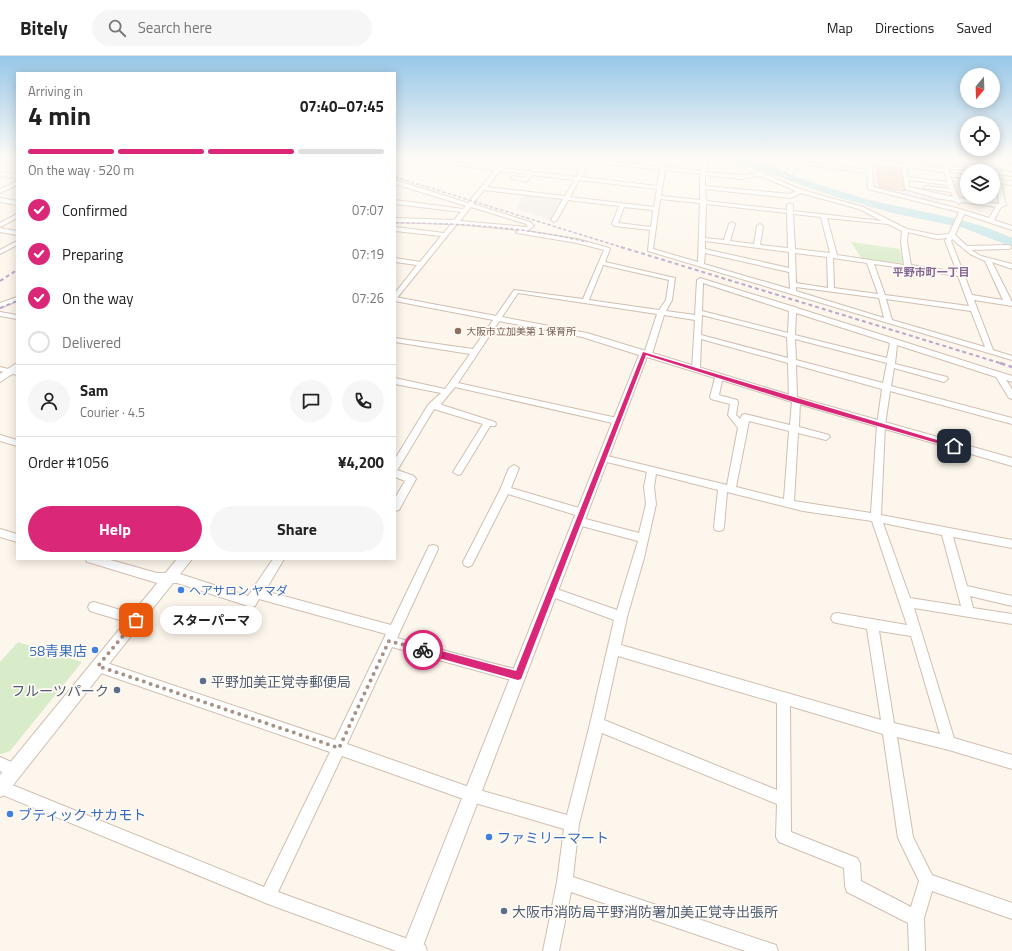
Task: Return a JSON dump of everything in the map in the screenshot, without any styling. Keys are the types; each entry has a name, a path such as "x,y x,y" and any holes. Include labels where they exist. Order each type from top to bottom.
{"street":[{"path":"396,220 526,229 531,226 528,223 450,199"},
{"path":"396,297 475,199"},
{"path":"554,220 567,199"},
{"path":"573,199 656,209"},
{"path":"658,199 650,250 1012,358"},
{"path":"667,199 894,224"},
{"path":"701,266 703,199"},
{"path":"791,199 793,293"},
{"path":"828,199 861,208 905,230 936,237 952,236 973,254 1012,267"},
{"path":"912,199 991,220 1012,228"},
{"path":"951,199 958,200 960,203 960,211 956,228 948,241 990,351"},
{"path":"991,220 999,206 1003,205 1004,199"},
{"path":"0,200 16,202"},
{"path":"396,202 465,211"},
{"path":"991,204 999,206"},
{"path":"622,205 615,224 653,229"},
{"path":"824,216 832,255 831,290"},
{"path":"0,225 16,217"},
{"path":"455,224 514,231 577,241 607,249 585,302"},
{"path":"727,242 732,224"},
{"path":"757,246 760,226"},
{"path":"396,229 446,235"},
{"path":"0,230 16,233"},
{"path":"905,230 904,242 908,267"},
{"path":"701,239 832,255 962,275"},
{"path":"0,252 16,244"},
{"path":"966,248 1009,247"},
{"path":"701,250 792,270"},
{"path":"987,259 1010,304"},
{"path":"396,260 421,264"},
{"path":"870,261 889,322"},
{"path":"184,560 98,666 7,767 0,788 268,896 414,950 472,795 617,421 646,354 661,313 670,300 673,279 601,263"},
{"path":"696,369 700,280 793,308 1012,379"},
{"path":"793,285 975,309"},
{"path":"396,465 431,407 437,404 447,392 500,319 516,291 661,313 698,315 791,336 944,379"},
{"path":"970,297 1010,304"},
{"path":"396,298 584,335 794,400 1012,462"},
{"path":"0,306 16,299"},
{"path":"0,312 16,304"},
{"path":"789,504 794,430 791,336 793,308"},
{"path":"0,312 16,317"},
{"path":"0,322 16,317"},
{"path":"698,336 1012,421"},
{"path":"396,340 475,352"},
{"path":"894,341 882,425 876,518 916,632 949,743"},
{"path":"0,369 15,370"},
{"path":"0,378 15,370"},
{"path":"999,375 1012,396"},
{"path":"718,376 714,397 734,402 732,415 743,428"},
{"path":"396,381 447,392"},
{"path":"452,384 617,421"},
{"path":"437,404 439,407 490,423 458,472"},
{"path":"719,527 745,417 826,438"},
{"path":"0,438 16,442"},
{"path":"603,458 789,504 876,518 1012,544"},
{"path":"468,562 505,490 514,468"},
{"path":"551,951 565,882 572,824 597,724 613,649 639,558 651,504 650,487 652,470"},
{"path":"396,473 411,479 396,505"},
{"path":"505,490 643,538"},
{"path":"946,532 968,611"},
{"path":"0,533 16,538"},
{"path":"268,896 433,549"},
{"path":"95,560 158,578 177,578 251,602 258,594 278,560"},
{"path":"963,590 1012,601"},
{"path":"551,592 621,617"},
{"path":"258,594 518,676"},
{"path":"906,602 1012,619"},
{"path":"94,607 136,620"},
{"path":"837,618 916,632"},
{"path":"872,624 890,729 906,838 927,881 916,918 917,951"},
{"path":"613,649 890,729 949,743 1012,762"},
{"path":"98,666 472,795 572,824"},
{"path":"783,698 784,837 852,863 853,886 916,918"},
{"path":"597,724 784,800"},
{"path":"927,881 1012,911"},
{"path":"565,882 770,951"}],"shaded area":[{"path":"523,199 564,199 552,220 516,209"},
{"path":"915,199 939,199 937,204"}],"green space":[{"path":"851,242 900,249 903,263 862,259"},
{"path":"18,642 82,662 10,751 0,754 0,662"}],"waterway":[{"path":"856,199 892,209 969,226 998,236 1012,243"}],"railway":[{"path":"465,199 624,248"},
{"path":"396,223 468,225 516,229 587,242"},
{"path":"621,247 1003,364"},
{"path":"0,281 16,271"},
{"path":"0,308 16,301"},
{"path":"1003,364 1012,367"}],"way so far":[{"path":"136,620 98,666 339,748 389,641 423,650"}],"place":[{"name":"大阪市立加美第１保育所","path":"458,331"},
{"name":"ヘアサロン ヤマダ","path":"181,590"},
{"name":"スターパーマ","path":"136,620"},
{"name":"58青果店","path":"95,650"},
{"name":"平野加美正覚寺郵便局","path":"203,681"},
{"name":"フルーツパーク","path":"117,690"},
{"name":"ブティック サカモト","path":"10,814"},
{"name":"ファミリーマート","path":"489,837"},
{"name":"大阪市消防局平野消防署加美正覚寺出張所","path":"504,911"}],"district":[{"name":"平野市町一丁目","path":"931,272"}],"route":[{"path":"423,650 518,676 644,353 796,400 954,446"}]}
